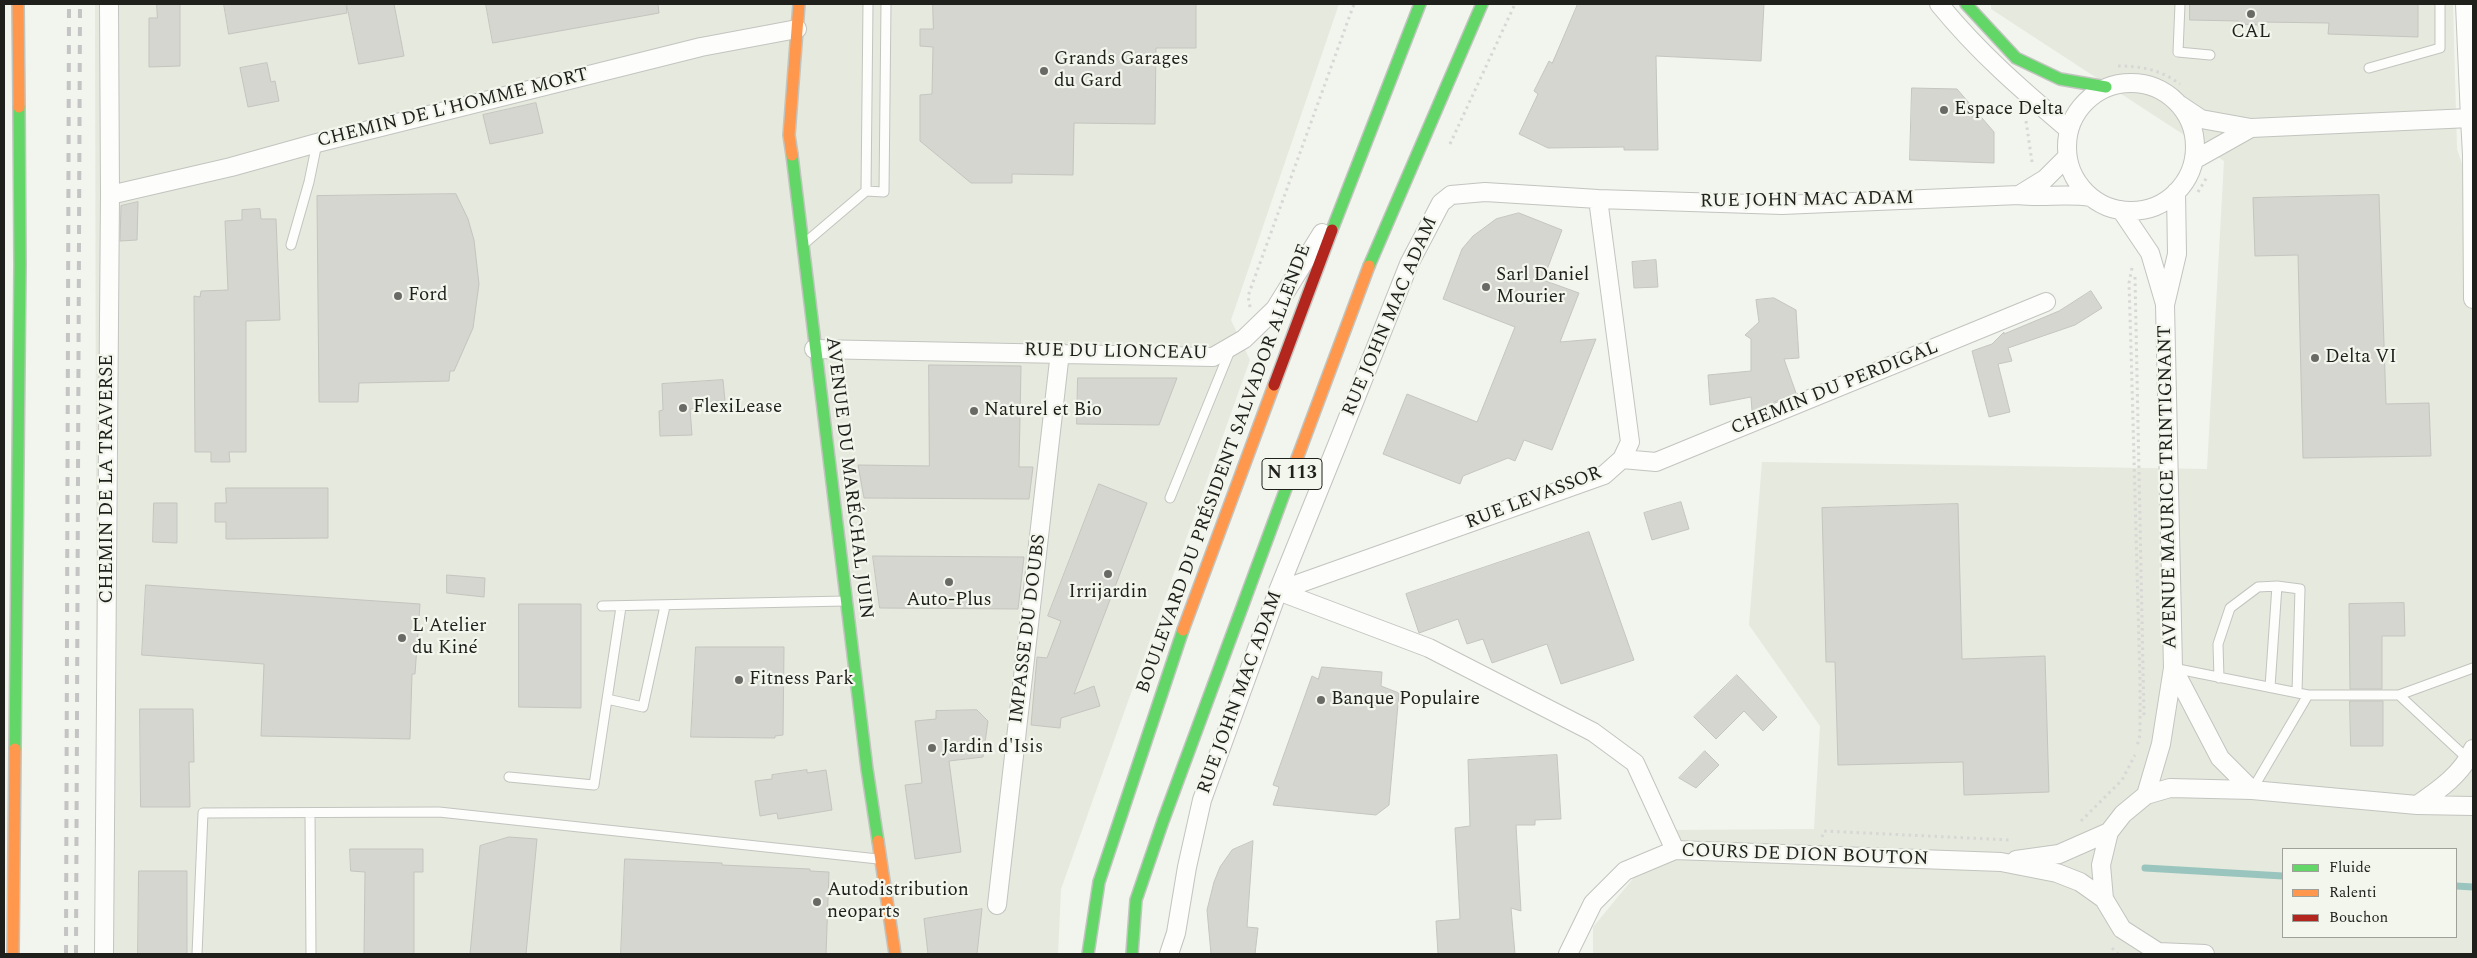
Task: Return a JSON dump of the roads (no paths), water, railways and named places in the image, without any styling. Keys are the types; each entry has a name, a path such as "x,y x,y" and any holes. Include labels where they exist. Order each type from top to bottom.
{"main road":[{"path":"13,954 9,849 20,266 18,4"},
{"name":"AVENUE DU MARÉCHAL JUIN","path":"798,4 789,135 866,769 895,954"},
{"name":"BOULEVARD DU PRÉSIDENT SALVADOR ALLENDE","path":"1088,954 1099,882 1172,659 1342,202 1420,4"},
{"name":"N 113","path":"1132,954 1136,900 1166,812 1380,236 1482,4"},
{"path":"1966,4 2016,58 2060,79 2106,87"}],"street":[{"name":"CHEMIN DE LA TRAVERSE","path":"104,954 110,195 109,4"},
{"path":"1939,4 1957,26 2002,73 2069,130"},
{"path":"1957,26 1960,4"},
{"path":"2465,4 2473,155 2473,299"},
{"name":"CHEMIN DE L'HOMME MORT","path":"110,195 232,167 317,143 701,47 797,29"},
{"path":"2183,97 2195,141 2194,160 2187,177 2176,192 2160,204 2141,210 2121,210 2105,206 2091,197 2080,186 2072,172 2067,157 2069,130 2076,112 2089,98 2106,87 2126,82 2146,84 2183,97 2201,119 2251,128 2470,118"},
{"path":"2194,160 2251,128"},
{"name":"RUE JOHN MAC ADAM","path":"2019,195 2045,179 2067,157"},
{"name":"RUE JOHN MAC ADAM","path":"1169,954 1176,933 1187,867 1202,800 1278,591 1410,264 1441,203 1450,195 1485,192 1598,200 1782,205 2019,195 2038,198 2073,194 2091,197"},
{"name":"AVENUE MAURICE TRINTIGNANT","path":"2146,795 2161,744 2173,668 2166,305 2177,254 2176,192"},
{"name":"RUE LEVASSOR","path":"1278,591 1604,475 1622,459 1630,442 1598,200"},
{"name":"RUE DU LIONCEAU","path":"814,348 1060,352 1213,357 1232,346 1253,330 1275,309 1290,280 1342,202"},
{"name":"AVENUE MAURICE TRINTIGNANT","path":"2121,210 2150,253 2166,305"},
{"path":"4,258 20,266"},
{"name":"CHEMIN DU PERDIGAL","path":"1622,459 1656,462 2046,302"},
{"name":"IMPASSE DU DOUBS","path":"997,905 1060,352"},
{"path":"1278,591 1429,648 1593,732 1635,763 1675,850"},
{"name":"AVENUE MAURICE TRINTIGNANT","path":"2173,668 2220,758 2252,790"},
{"path":"2417,805 2441,789 2472,757"},
{"path":"2205,954 2158,952 2122,929 2104,899 2101,865 2109,832 2123,814 2146,795 2170,788 2252,790 2417,805 2473,806"},
{"name":"COURS DE DION BOUTON","path":"2000,862 2059,854 2109,832"},
{"name":"COURS DE DION BOUTON","path":"1568,954 1593,902 1625,871 1675,850 2000,862 2057,873 2080,882 2104,899"}],"lane":[{"path":"866,191 868,4"},
{"path":"802,245 866,191 884,192 886,4"},
{"path":"2180,4 2178,52 2210,55"},
{"path":"2369,68 2440,48 2440,4"},
{"path":"2002,73 2016,58"},
{"path":"291,245 317,143"},
{"path":"1170,498 1232,346"},
{"path":"2220,678 2218,644 2230,608 2258,587 2277,586 2300,589 2296,692"},
{"path":"2270,688 2277,586"},
{"path":"602,606 846,601"},
{"path":"607,699 643,707 665,606"},
{"path":"509,777 594,784 621,607"},
{"path":"2173,668 2308,695 2399,696 2473,668"},
{"path":"2252,790 2308,695"},
{"path":"2399,696 2472,757"},
{"path":"197,954 203,813 439,812 880,859"},
{"path":"310,813 311,954"}],"waterway":[{"path":"2145,868 2282,876"},
{"path":"2457,886 2473,887"}],"railway":[{"path":"66,954 69,4"},
{"path":"76,954 80,4"}],"place":[{"name":"CAL","path":"2251,14"},
{"name":"Grands Garages du Gard","path":"1044,71"},
{"name":"Espace Delta","path":"1944,110"},
{"name":"Sarl Daniel Mourier","path":"1486,287"},
{"name":"Ford","path":"398,296"},
{"name":"Delta VI","path":"2315,358"},
{"name":"FlexiLease","path":"683,408"},
{"name":"Naturel et Bio","path":"974,411"},
{"name":"Irrijardin","path":"1108,574"},
{"name":"Auto-Plus","path":"949,582"},
{"name":"L'Atelier du Kiné","path":"402,638"},
{"name":"Fitness Park","path":"739,680"},
{"name":"Banque Populaire","path":"1321,700"},
{"name":"Jardin d'Isis","path":"932,748"},
{"name":"Autodistribution neoparts","path":"817,902"}]}
